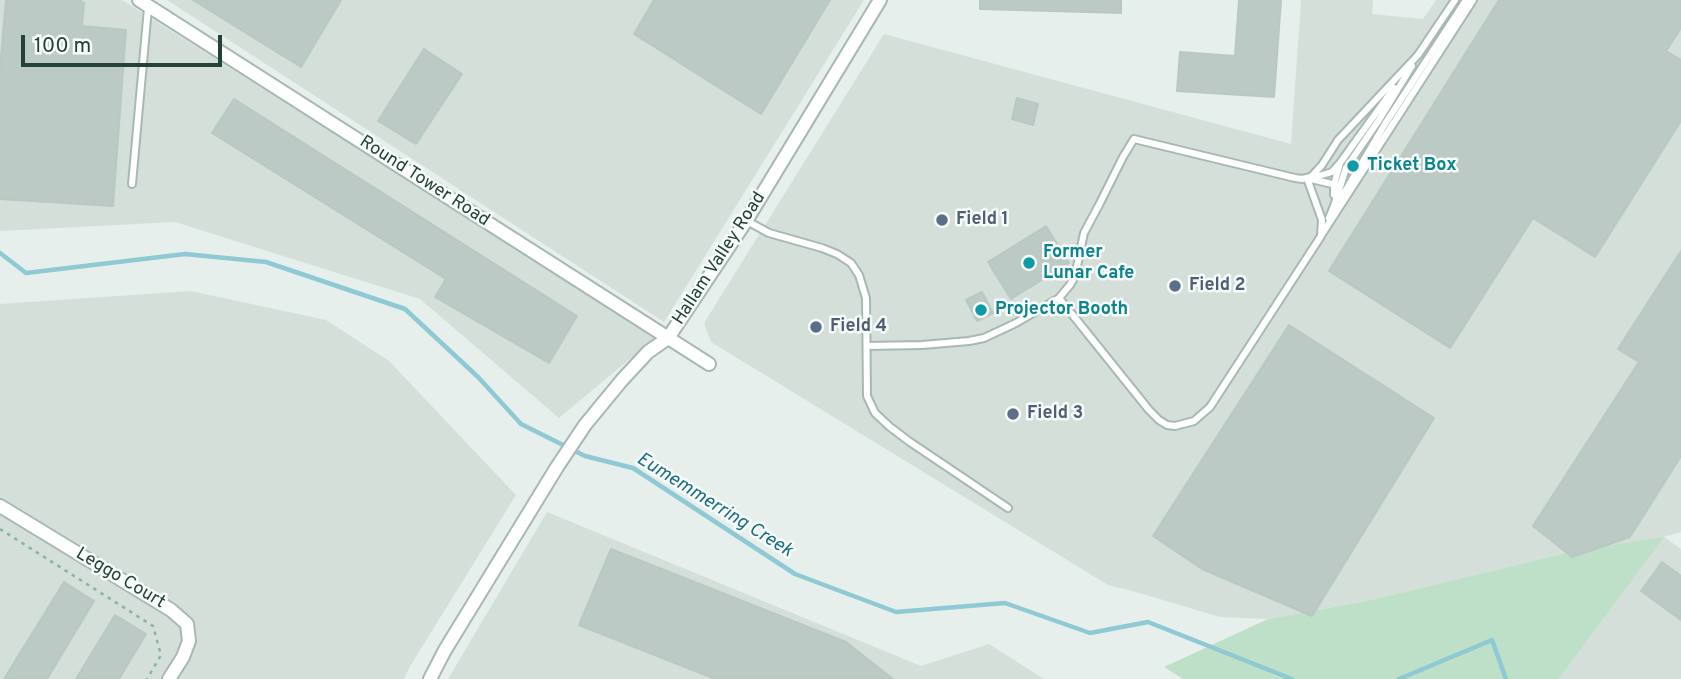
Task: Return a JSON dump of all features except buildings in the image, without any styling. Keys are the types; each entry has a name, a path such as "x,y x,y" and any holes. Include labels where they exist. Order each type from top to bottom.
{"street":[{"name":"Hallam Valley Road","path":"430,679 556,467 585,425 630,370 648,352 668,338 746,221 880,0"},
{"name":"Round Tower Road","path":"144,3 709,364"},
{"name":"Leggo Court","path":"0,506 171,610 187,624 189,641 183,657 169,679"}],"lane":[{"path":"1321,236 1334,205 1336,183 1343,166 1455,0"},
{"path":"1059,298 1158,420 1175,426 1194,421 1210,407 1321,236 1466,0"},
{"path":"1321,236 1349,183 1357,176 1473,0"},
{"path":"132,184 144,3"},
{"path":"1307,178 1316,172 1352,124 1419,55"},
{"path":"867,346 950,343 984,338 1059,298 1075,276 1084,233 1134,139 1294,178 1325,175 1343,166"},
{"path":"1336,183 1357,176"},
{"path":"1307,178 1349,183"},
{"path":"1307,178 1322,220 1321,236"},
{"path":"746,221 769,233 837,254 851,263 859,275 865,293 867,396 875,413 910,442 1008,508"}],"path":[{"path":"0,529 153,626 161,655 147,679"}],"shaded area":[{"path":"0,0 122,0 656,337 559,418 420,299 175,222 0,231"},
{"path":"167,0 864,0 664,322"},
{"path":"1301,0 1373,0 1372,14 1423,19 1436,0 1681,0 1681,532 1664,537 1681,549 1681,679 1559,679 1663,538 1578,550 1371,600 1268,619 1220,617 1108,585 711,342 704,323 884,34 1291,144"},
{"path":"191,291 326,320 389,361 516,495 404,679 0,679 0,304"},
{"path":"547,512 921,666 989,644 1044,679 448,679"}],"green space":[{"path":"1664,537 1559,679 1183,679 1164,667 1268,619 1371,600 1578,550"}],"waterway":[{"name":"Eumemmerring Creek","path":"0,253 26,273 185,254 266,262 405,309 478,377 521,424 585,456 633,468 795,574 896,612 1005,603 1090,633 1148,622 1292,679"},
{"name":"Eumemmerring Creek","path":"1399,679 1492,640 1506,679"}],"place":[{"name":"Ticket Box","path":"1353,166"},
{"name":"Field 1","path":"942,220"},
{"name":"Former Lunar Cafe","path":"1029,263"},
{"name":"Field 2","path":"1175,286"},
{"name":"Projector Booth","path":"981,310"},
{"name":"Field 4","path":"816,327"},
{"name":"Field 3","path":"1013,414"}]}
